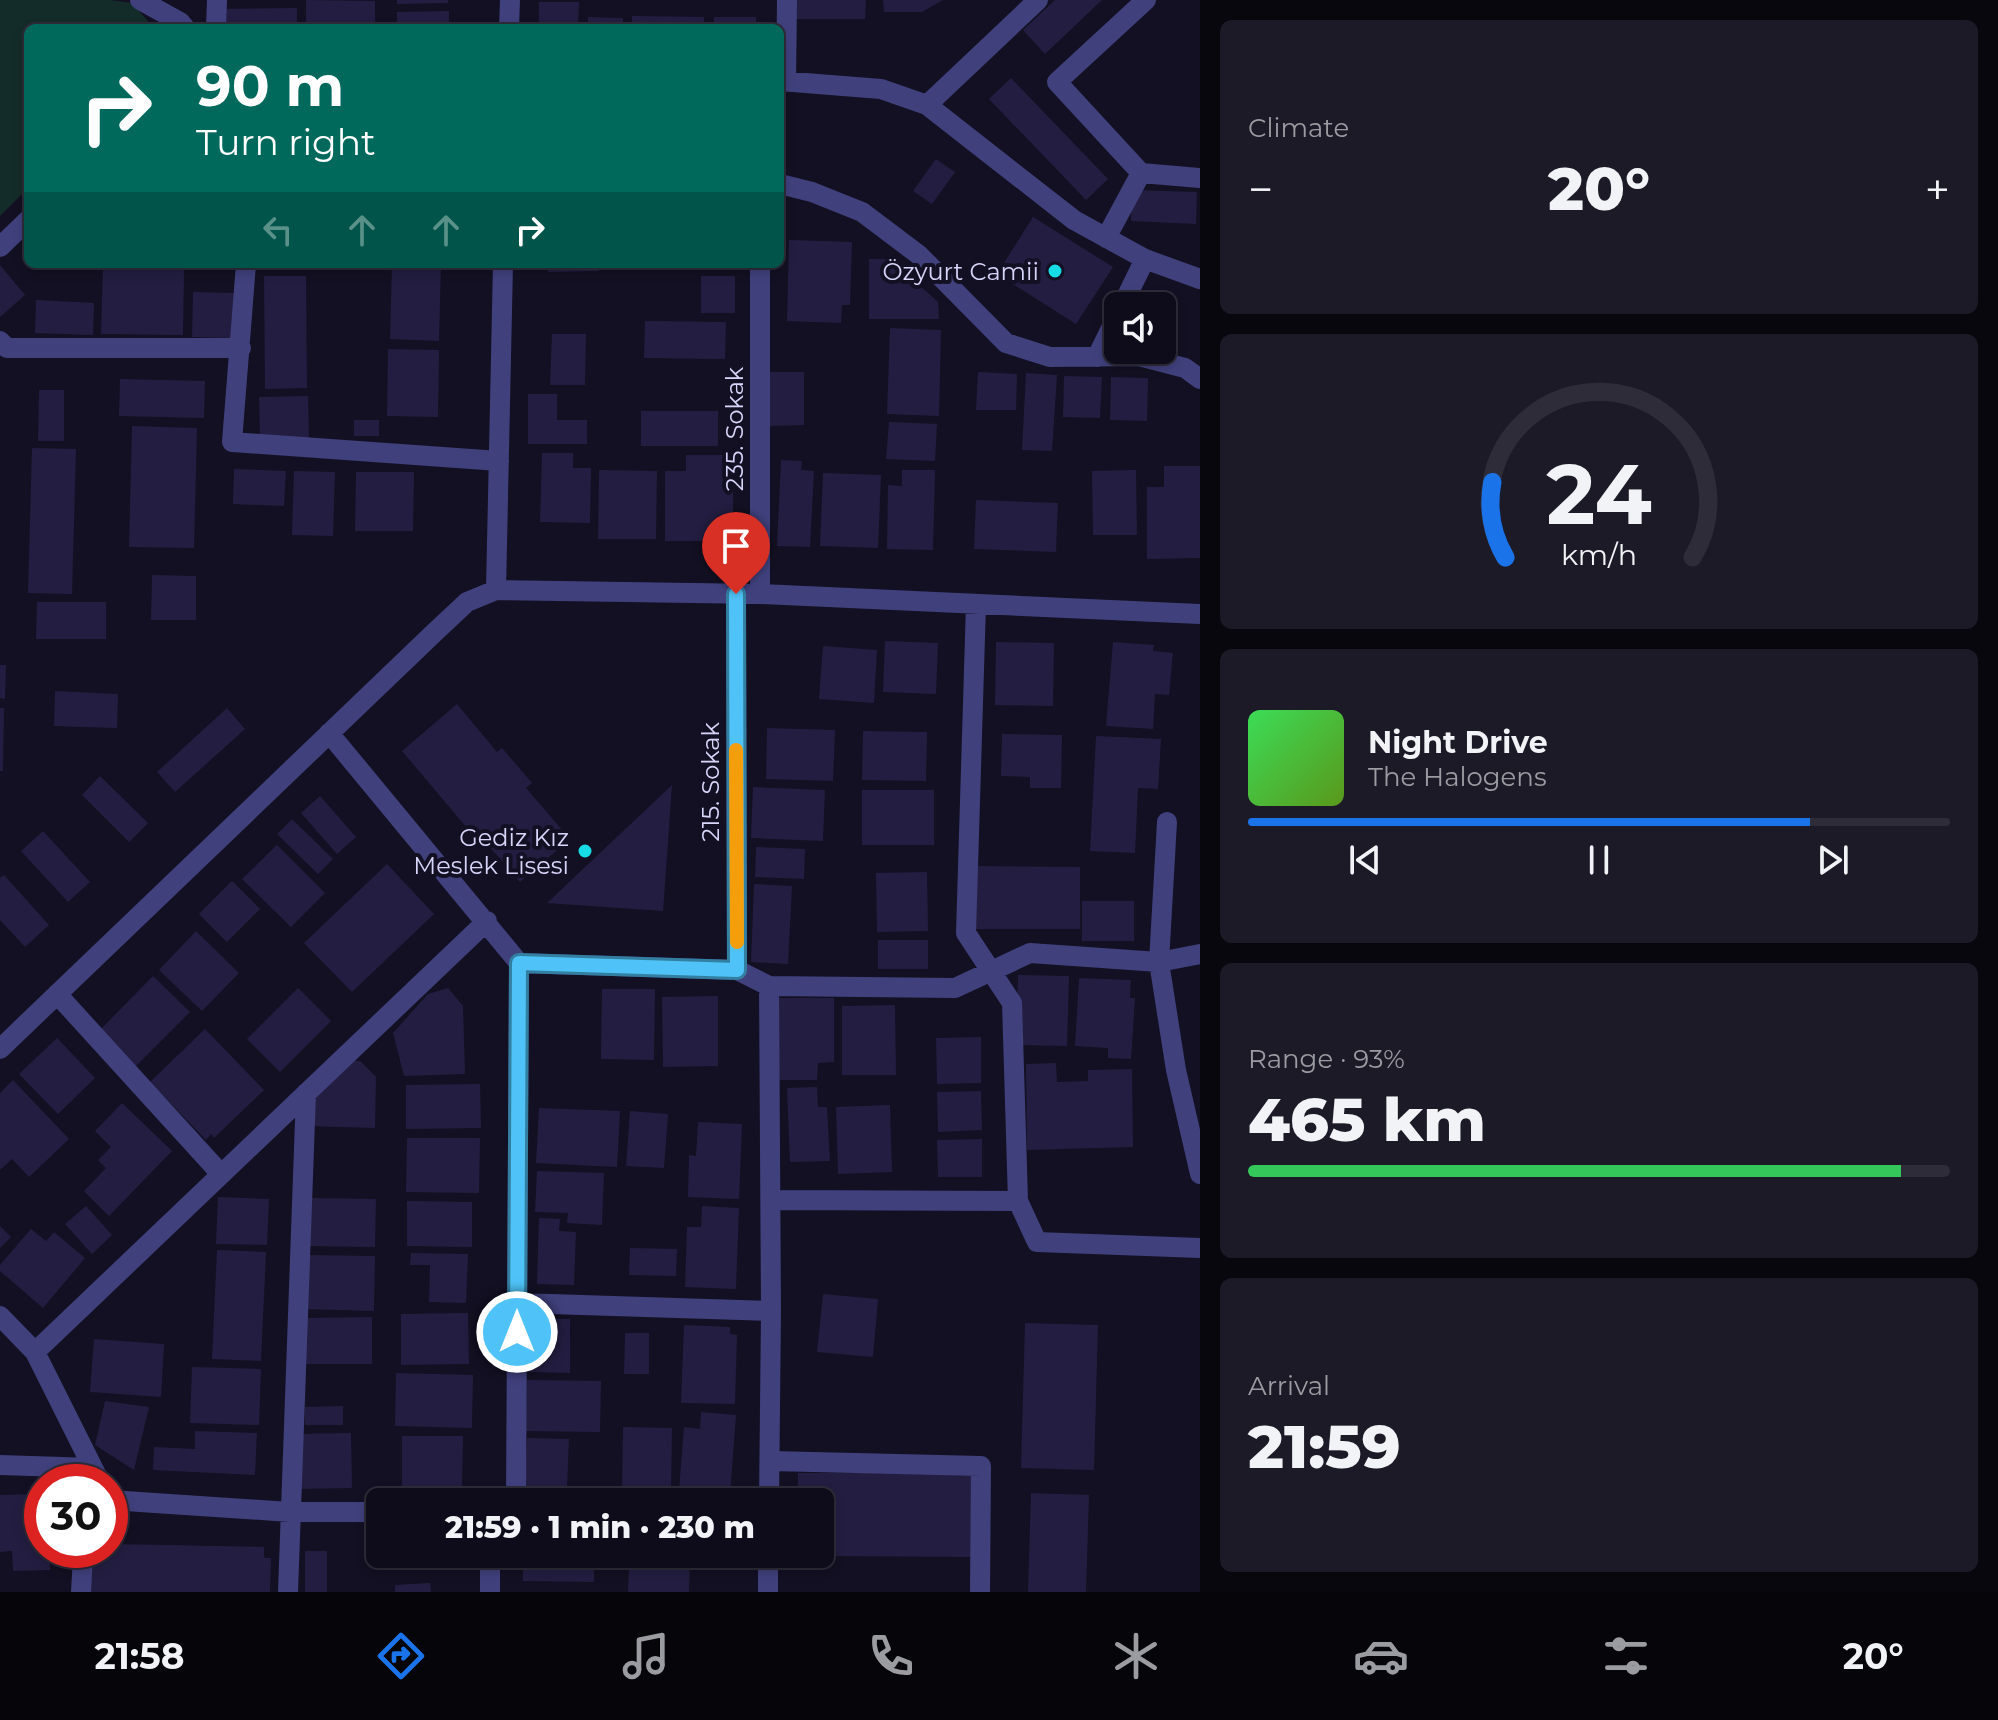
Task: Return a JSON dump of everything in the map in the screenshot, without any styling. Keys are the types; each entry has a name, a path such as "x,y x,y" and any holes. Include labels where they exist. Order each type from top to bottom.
{"street":[{"path":"140,0 182,24"},
{"path":"216,24 217,0"},
{"path":"509,24 510,0"},
{"path":"784,61 787,0"},
{"path":"927,105 1038,0"},
{"path":"1146,0 1057,82 1141,173 1200,178"},
{"path":"784,81 881,89 927,105 1074,220 1145,259 1200,279"},
{"path":"1106,238 1141,173"},
{"path":"784,185 812,192 862,212 919,255 1006,343 1050,357 1139,356 1185,368 1200,379"},
{"path":"0,247 24,224"},
{"path":"1129,292 1145,259"},
{"path":"246,268 232,442 499,461"},
{"path":"496,590 503,268"},
{"name":"235. Sokak","path":"760,268 760,594"},
{"path":"0,341 7,348 241,348"},
{"path":"1097,357 1104,343"},
{"path":"0,1049 467,602 496,590 760,594 1200,614"},
{"name":"215. Sokak","path":"736,594 737,970"},
{"path":"976,604 966,933 1012,1003 1018,1201 1037,1242 1200,1248"},
{"path":"329,733 519,963 516,1488"},
{"path":"1167,822 1159,962 1176,1070 1200,1174"},
{"path":"35,1352 487,921"},
{"path":"519,963 737,970 769,986 955,988 1030,953 1159,962 1200,954"},
{"path":"769,986 770,1488"},
{"path":"57,994 221,1174"},
{"path":"288,1592 306,1093"},
{"path":"771,1200 1018,1201"},
{"path":"518,1303 771,1311"},
{"path":"0,1316 35,1352 91,1464"},
{"path":"771,1461 981,1466 980,1592"},
{"path":"0,1465 24,1467"},
{"path":"128,1501 290,1512 366,1512"},
{"path":"81,1592 82,1568"},
{"path":"490,1568 490,1592"},
{"path":"768,1568 768,1592"}],"green space":[{"path":"0,0 110,0 132,3 150,24 24,24 24,192 0,216"}],"building":[{"path":"306,0 375,1 375,24 306,24"},
{"path":"397,0 448,0 448,3 397,4"},
{"path":"794,0 866,0 865,19 794,19"},
{"path":"883,0 943,0 922,12 884,12"},
{"path":"1055,0 1102,0 1045,54 1023,30"},
{"path":"539,2 579,2 578,24 539,24"},
{"path":"297,8 297,24 218,24 218,9"},
{"path":"449,11 449,24 397,24 397,12"},
{"path":"632,16 704,17 704,24 632,24"},
{"path":"588,17 623,18 623,24 588,24"},
{"path":"714,17 756,17 756,24 714,24"},
{"path":"1011,78 1108,179 1086,200 989,99"},
{"path":"936,159 955,172 932,204 913,191"},
{"path":"1132,190 1197,192 1196,224 1131,221"},
{"name":"Özyurt Camii","path":"1033,217 1113,267 1076,324 997,274"},
{"path":"789,240 852,242 850,305 842,305 841,323 787,321"},
{"path":"869,259 890,259 938,302 939,319 869,319"},
{"path":"0,265 25,295 0,317"},
{"path":"103,268 184,268 183,335 101,334"},
{"path":"392,268 441,268 439,341 390,339"},
{"path":"548,268 599,268 599,271 548,272"},
{"path":"264,276 306,276 307,388 265,389"},
{"path":"701,276 735,276 735,313 701,313"},
{"path":"193,292 236,293 235,338 192,337"},
{"path":"36,300 94,303 93,335 35,333"},
{"path":"645,321 726,322 725,359 644,358"},
{"path":"890,328 941,330 939,416 887,414"},
{"path":"552,334 586,334 585,385 550,385"},
{"path":"388,349 439,350 438,417 387,416"},
{"path":"767,372 804,372 804,425 767,426"},
{"path":"978,372 1017,374 1016,410 976,410"},
{"path":"1026,373 1057,375 1052,451 1022,450"},
{"path":"1064,376 1102,377 1100,418 1063,417"},
{"path":"1111,377 1148,378 1147,421 1110,420"},
{"path":"120,379 205,381 204,418 119,416"},
{"path":"39,390 64,390 64,441 38,441"},
{"path":"528,394 557,394 557,420 587,420 587,444 528,444"},
{"path":"308,396 309,438 260,439 259,397"},
{"path":"641,411 718,411 718,446 641,446"},
{"path":"354,420 379,420 379,436 354,436"},
{"path":"889,422 937,424 935,461 886,459"},
{"path":"132,426 197,428 194,548 129,547"},
{"path":"32,448 76,449 72,594 28,593"},
{"path":"542,453 573,453 573,468 591,468 590,523 540,522"},
{"path":"686,455 733,455 733,534 724,534 724,541 665,541 665,471 686,471"},
{"path":"781,460 802,461 801,470 814,471 810,547 777,546"},
{"path":"1164,466 1200,466 1200,558 1147,559 1147,487 1164,487"},
{"path":"234,469 286,471 284,506 233,504"},
{"path":"599,470 657,471 656,539 598,539"},
{"path":"902,470 935,470 933,550 887,549 888,485 902,486"},
{"path":"1136,470 1137,535 1093,535 1092,471"},
{"path":"294,471 335,472 333,536 292,535"},
{"path":"356,472 414,472 413,531 355,531"},
{"path":"823,473 881,475 878,548 820,546"},
{"path":"976,500 1058,503 1056,552 974,549"},
{"path":"152,575 196,576 196,620 151,620"},
{"path":"37,602 106,602 106,639 36,639"},
{"path":"885,641 938,643 936,694 883,692"},
{"path":"996,642 1054,643 1053,706 995,705"},
{"path":"1113,642 1154,645 1153,651 1173,653 1169,695 1155,694 1153,729 1106,726"},
{"path":"823,646 877,650 874,703 819,699"},
{"path":"0,665 6,665 5,699 0,698"},
{"path":"55,691 118,694 117,728 54,726"},
{"path":"457,704 497,752 502,748 532,783 526,788 570,839 520,882 482,838 478,841 402,751"},
{"path":"0,708 4,708 3,771 0,771"},
{"path":"227,708 245,729 175,792 157,772"},
{"path":"767,728 835,730 833,781 766,779"},
{"path":"863,731 927,732 926,781 862,780"},
{"path":"1002,734 1062,735 1061,788 1030,788 1030,777 1001,776"},
{"path":"1096,736 1161,739 1158,789 1138,788 1135,853 1090,851"},
{"path":"100,776 148,823 129,842 82,795"},
{"path":"672,785 663,911 547,903"},
{"path":"753,787 825,790 823,841 751,838"},
{"path":"862,790 934,790 934,845 862,845"},
{"path":"320,796 356,837 337,854 301,813"},
{"path":"292,819 333,859 318,874 277,834"},
{"path":"43,831 90,882 68,902 21,851"},
{"path":"277,845 325,893 291,927 242,879"},
{"path":"756,847 805,849 804,879 755,877"},
{"path":"387,864 434,914 352,992 304,943"},
{"path":"971,866 1080,867 1080,929 970,929"},
{"path":"927,872 928,931 877,932 876,873"},
{"path":"4,875 49,925 25,947 0,920 0,878"},
{"path":"232,881 260,909 227,942 199,914"},
{"path":"754,884 792,886 788,964 751,962"},
{"path":"1082,901 1134,901 1134,941 1082,941"},
{"path":"196,931 239,973 202,1011 159,970"},
{"path":"878,940 928,940 928,969 878,969"},
{"path":"1018,975 1069,976 1067,1046 1016,1045"},
{"path":"153,976 190,1012 134,1068 98,1032"},
{"path":"1079,978 1131,980 1130,998 1135,998 1131,1059 1108,1058 1108,1048 1075,1046"},
{"path":"298,988 331,1021 280,1072 247,1039"},
{"path":"448,988 463,1006 465,1074 404,1076 393,1033 428,994"},
{"path":"602,989 655,989 654,1060 601,1059"},
{"path":"718,996 718,1066 663,1067 662,997"},
{"path":"775,998 834,998 834,1062 818,1063 817,1080 774,1080"},
{"path":"895,1005 896,1075 842,1075 842,1006"},
{"path":"205,1029 264,1090 214,1138 211,1134 206,1140 150,1082"},
{"path":"981,1037 981,1083 937,1084 936,1038"},
{"path":"57,1038 95,1078 58,1114 19,1074"},
{"path":"344,1061 360,1061 376,1077 375,1128 309,1126 311,1090"},
{"path":"1056,1063 1057,1082 1088,1081 1088,1070 1132,1069 1133,1147 1027,1150 1026,1064"},
{"path":"13,1080 69,1139 29,1177 12,1159 0,1170 0,1093"},
{"path":"480,1084 481,1128 406,1129 406,1085"},
{"path":"817,1087 818,1107 827,1107 830,1161 790,1162 787,1088"},
{"path":"981,1091 982,1130 938,1132 937,1092"},
{"path":"122,1103 172,1151 109,1216 84,1191 106,1168 98,1160 111,1147 95,1131"},
{"path":"890,1105 892,1172 838,1174 836,1107"},
{"path":"539,1108 620,1111 617,1167 536,1163"},
{"path":"630,1111 668,1114 664,1168 626,1166"},
{"path":"698,1122 742,1124 739,1199 688,1197 689,1155 696,1156"},
{"path":"407,1138 480,1138 479,1193 406,1192"},
{"path":"982,1139 982,1177 938,1177 937,1140"},
{"path":"537,1171 604,1173 602,1225 567,1223 568,1213 535,1212"},
{"path":"218,1197 269,1199 267,1245 216,1244"},
{"path":"306,1198 376,1199 375,1247 305,1246"},
{"path":"407,1201 472,1202 472,1247 407,1246"},
{"path":"86,1206 112,1235 92,1254 65,1224"},
{"path":"702,1206 739,1208 736,1289 685,1287 687,1227 701,1227"},
{"path":"539,1218 560,1219 559,1231 576,1232 574,1285 537,1284"},
{"path":"0,1226 11,1237 0,1248"},
{"path":"31,1229 46,1241 54,1232 85,1258 43,1308 0,1271 0,1265"},
{"path":"630,1248 677,1249 676,1276 629,1275"},
{"path":"217,1250 266,1252 261,1361 212,1359"},
{"path":"411,1253 468,1254 466,1303 429,1302 430,1265 410,1265"},
{"path":"306,1255 375,1256 374,1311 304,1309"},
{"path":"823,1294 878,1299 873,1357 817,1352"},
{"path":"468,1313 469,1364 401,1365 401,1314"},
{"path":"372,1317 372,1364 304,1364 304,1318"},
{"path":"528,1319 570,1319 570,1373 527,1372"},
{"path":"1025,1323 1098,1325 1094,1470 1021,1468"},
{"path":"684,1325 730,1327 730,1334 737,1335 735,1404 681,1403"},
{"path":"625,1333 649,1333 649,1374 624,1374"},
{"path":"94,1339 164,1344 161,1397 90,1392"},
{"path":"192,1367 261,1369 259,1425 190,1423"},
{"path":"396,1373 473,1375 472,1428 395,1426"},
{"path":"527,1380 601,1381 600,1432 526,1431"},
{"path":"105,1401 149,1407 134,1470 95,1445"},
{"path":"343,1406 343,1425 305,1425 305,1407"},
{"path":"701,1412 736,1415 730,1488 679,1488 684,1427 700,1429"},
{"path":"623,1427 672,1428 671,1488 622,1488"},
{"path":"195,1431 257,1433 255,1475 153,1470 154,1447 195,1449"},
{"path":"351,1433 352,1488 294,1489 293,1434"},
{"path":"402,1436 463,1436 462,1487 402,1487"},
{"path":"527,1438 569,1439 567,1488 525,1486"},
{"path":"798,1473 972,1473 972,1557 834,1556 834,1488 798,1488"},
{"path":"1031,1493 1089,1495 1086,1592 1028,1592"},
{"path":"24,1494 24,1568 50,1570 13,1571 12,1551 0,1552 0,1495"},
{"path":"128,1544 264,1547 264,1558 271,1558 270,1592 87,1592 88,1568 128,1568"},
{"path":"305,1551 327,1551 327,1592 305,1592"},
{"path":"523,1568 594,1568 594,1582 523,1581"},
{"path":"629,1568 690,1568 689,1592 628,1592"},
{"path":"430,1583 431,1592 395,1592 395,1585"}],"slow traffic":[{"path":"736,750 737,942"}],"place":[{"name":"Özyurt Camii","path":"1055,271"},
{"name":"Gediz Kız Meslek Lisesi","path":"585,851"}],"route":[{"path":"517,1332 519,963 737,970 736,594"}]}
